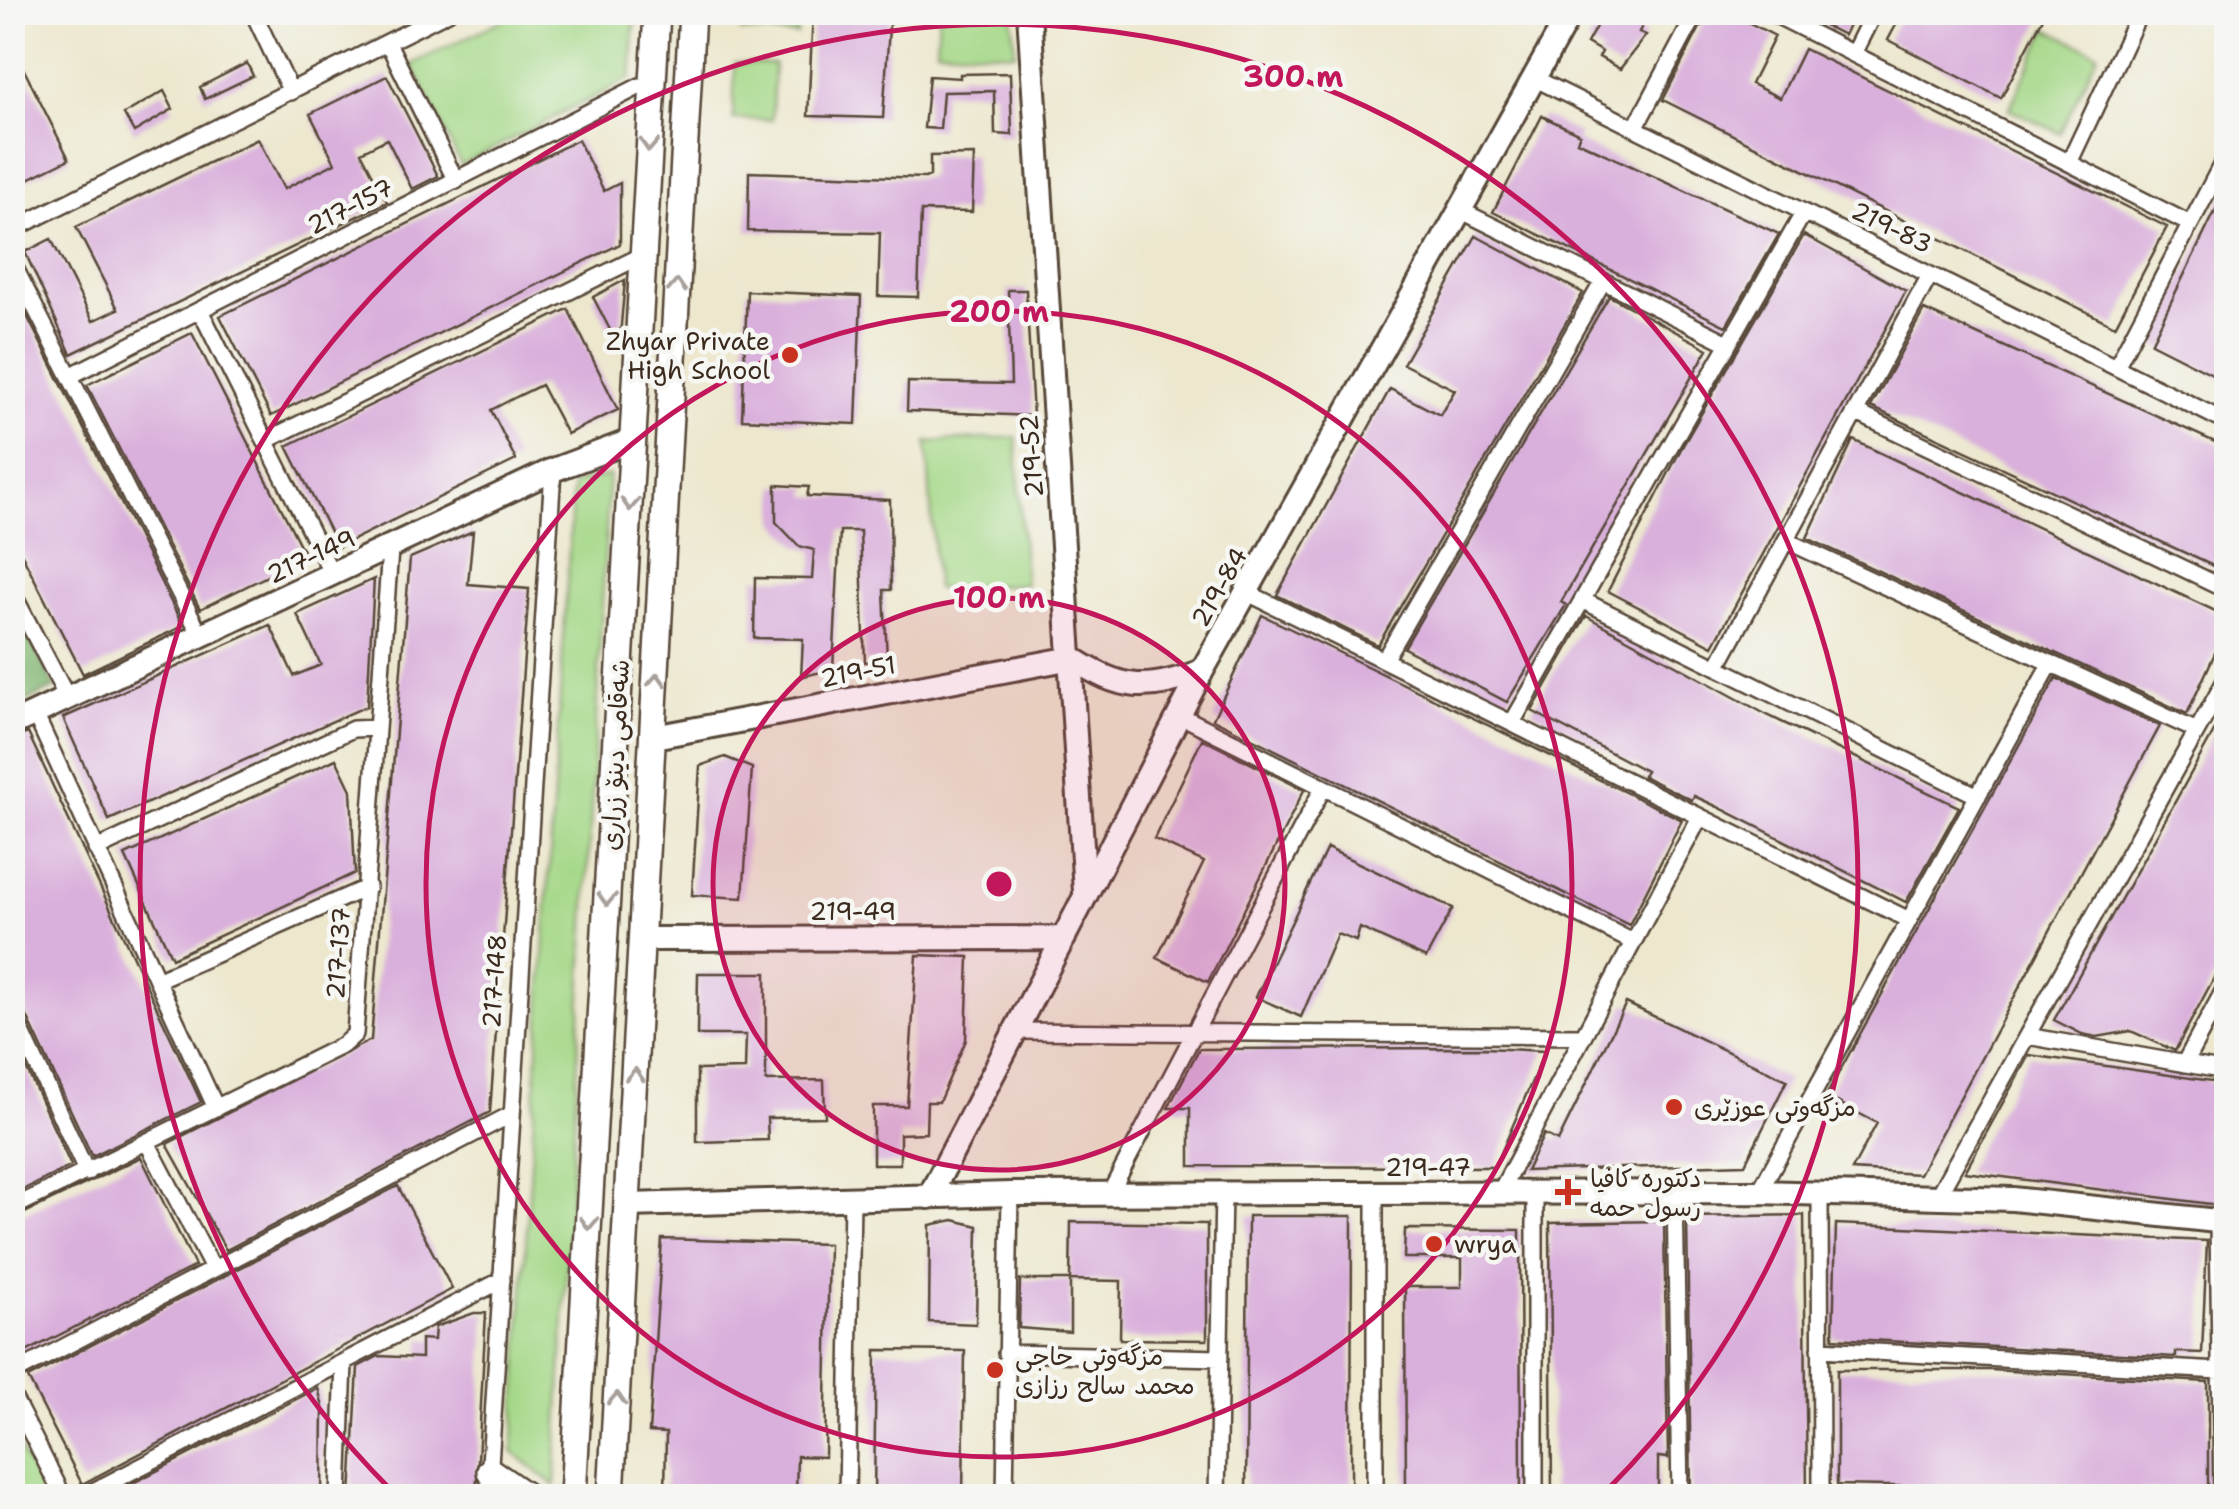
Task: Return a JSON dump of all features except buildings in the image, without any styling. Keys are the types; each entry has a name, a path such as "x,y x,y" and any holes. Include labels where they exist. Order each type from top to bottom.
{"main road":[{"name":"شەقامی دینۆ زراری","path":"573,1496 656,12"},
{"name":"شەقامی دینۆ زراری","path":"611,1496 692,12"},
{"path":"489,1484 526,1496"}],"street":[{"path":"253,12 291,92"},
{"path":"12,230 448,12"},
{"name":"219-52","path":"1029,12 1086,896"},
{"name":"219-84","path":"929,1196 1202,672 1571,12"},
{"path":"1635,128 1698,12"},
{"path":"1770,12 2190,224"},
{"path":"1853,54 1874,12"},
{"path":"2069,163 2140,12"},
{"path":"388,44 456,181"},
{"name":"219-83","path":"1534,78 2226,422"},
{"name":"217-157","path":"70,376 640,86 652,87"},
{"path":"2116,367 2226,156"},
{"path":"1462,211 1728,343"},
{"path":"1512,723 1804,212"},
{"path":"265,442 643,256"},
{"path":"12,262 20,297 70,376 202,638"},
{"path":"1718,667 1930,274"},
{"path":"1384,660 1602,283"},
{"path":"200,310 333,576"},
{"path":"1857,413 2226,588"},
{"name":"217-149","path":"12,724 554,470 633,440"},
{"name":"217-148","path":"489,1484 554,470"},
{"path":"1787,541 2198,731"},
{"name":"217-137","path":"12,1208 148,1144 343,1045 355,1034 390,550"},
{"path":"12,592 68,700"},
{"path":"1248,593 1909,920"},
{"path":"1582,600 1978,796"},
{"path":"1072,658 1095,674 1145,687 1202,672"},
{"name":"219-51","path":"654,737 1072,658"},
{"path":"1760,1192 2051,663"},
{"path":"1938,1195 2226,679"},
{"path":"35,714 216,1108"},
{"path":"1179,715 1633,942"},
{"path":"96,849 354,729 376,728"},
{"path":"1110,1194 1323,788"},
{"path":"1499,1194 1700,817"},
{"path":"156,980 368,887"},
{"name":"219-49","path":"642,939 1064,938"},
{"path":"2184,1064 2226,986"},
{"path":"12,1011 19,1043 87,1173"},
{"path":"1016,1031 1583,1036"},
{"path":"2027,1036 2226,1071"},
{"path":"12,1374 510,1114"},
{"path":"148,1144 213,1269"},
{"path":"1675,1192 1680,1496"},
{"name":"219-47","path":"628,1205 1010,1194 1760,1192 1938,1195 2222,1221"},
{"path":"1820,1193 1821,1496"},
{"path":"1004,1496 1010,1194"},
{"path":"1218,1496 1223,1194"},
{"path":"1375,1194 1375,1496"},
{"path":"1535,1194 1536,1496"},
{"path":"847,1496 852,1200"},
{"path":"2222,1221 2222,1496"},
{"path":"84,1496 502,1280"},
{"path":"1820,1350 2220,1371"},
{"path":"1006,1353 1220,1358"},
{"path":"338,1496 344,1363"},
{"path":"12,1395 63,1496"}],"green space":[{"path":"517,13 635,13 631,78 461,165 412,64"},
{"path":"742,13 798,13 797,35 741,31"},
{"path":"939,13 1012,13 1015,53 937,49"},
{"path":"2047,29 2098,53 2060,133 2009,109"},
{"path":"735,63 774,64 772,120 733,119"},
{"path":"1016,437 1025,584 936,589 927,442"},
{"path":"609,475 555,1486 513,1452 573,484"},
{"path":"12,603 55,688 13,707 12,707"},
{"path":"13,1435 44,1496 13,1496"}],"place":[{"name":"Zhyar Private High School","path":"790,355"},
{"name":"مزگه‌وتی عوزێری","path":"1674,1107"},
{"name":"دکتورە کافیا رسول حمە","path":"1568,1192"},
{"name":"wrya","path":"1434,1244"},
{"name":"مزگەوتی حاجی محمد سالح رزازی","path":"995,1370"}]}
